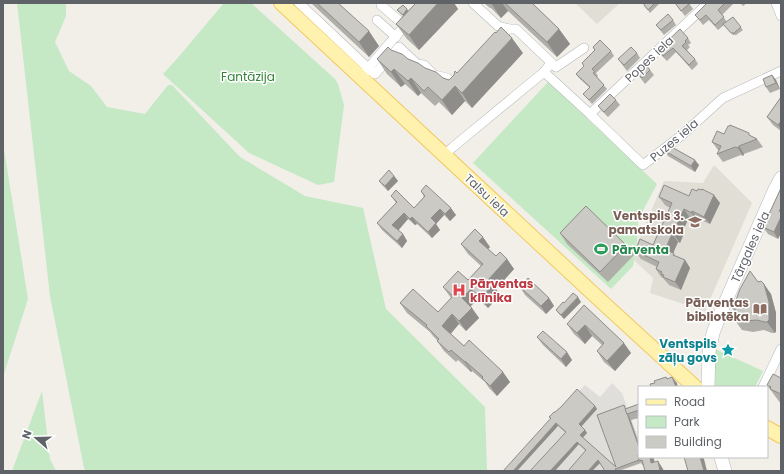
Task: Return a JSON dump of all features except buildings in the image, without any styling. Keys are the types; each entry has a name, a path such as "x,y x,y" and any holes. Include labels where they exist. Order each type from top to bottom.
{"main road":[{"name":"Talsu iela","path":"281,3 364,72 444,155 693,386"},
{"path":"768,429 781,436"}],"street":[{"path":"300,3 364,72 395,42 415,14"},
{"path":"473,3 498,26 516,29 556,67 584,48"},
{"name":"Popes iela","path":"590,114 708,3"},
{"path":"776,3 781,16"},
{"path":"381,5 405,26"},
{"path":"377,20 416,64 424,65 434,75 447,78 453,84 463,72"},
{"path":"486,47 509,29"},
{"path":"444,155 544,72 551,63"},
{"name":"Puzes iela","path":"544,72 590,114 643,166 682,135 723,98 781,71"},
{"name":"Tārgales iela","path":"708,386 709,352 713,333 781,178"},
{"path":"764,386 771,380 781,349"},
{"path":"721,458 725,471"}],"shaded area":[{"path":"575,3 620,3 597,24"},
{"name":"Ventspils 3. pamatskola","path":"714,165 752,203 705,311 650,293 653,278 634,260 638,241 664,181 703,183"},
{"path":"612,383 622,393 638,437 638,458 646,461 621,471 504,471 556,414 585,385 600,397"}],"green space":[{"path":"17,3 66,3 66,16 55,42 69,71 91,86 107,107 145,114 168,85 172,85 240,157 305,196 363,208 386,309 485,407 487,471 86,471 84,468 50,296"},
{"name":"Fantāzija","path":"224,3 251,3 335,79 344,105 334,182 318,185 249,153 163,74"},
{"path":"548,82 657,184 638,220 637,241 633,266 611,289 473,163"},
{"path":"3,143 28,299 3,377"},
{"path":"715,349 763,371 756,386 714,386"},
{"path":"42,391 50,459 56,471 12,471"}],"place":[{"name":"Ventspils 3. pamatskola","path":"695,222"},
{"name":"Pārventa","path":"601,249"},
{"name":"Pārventas klīnika","path":"459,290"},
{"name":"Pārventas bibliotēka","path":"760,309"},
{"name":"Ventspils zāļu govs","path":"728,350"}]}
